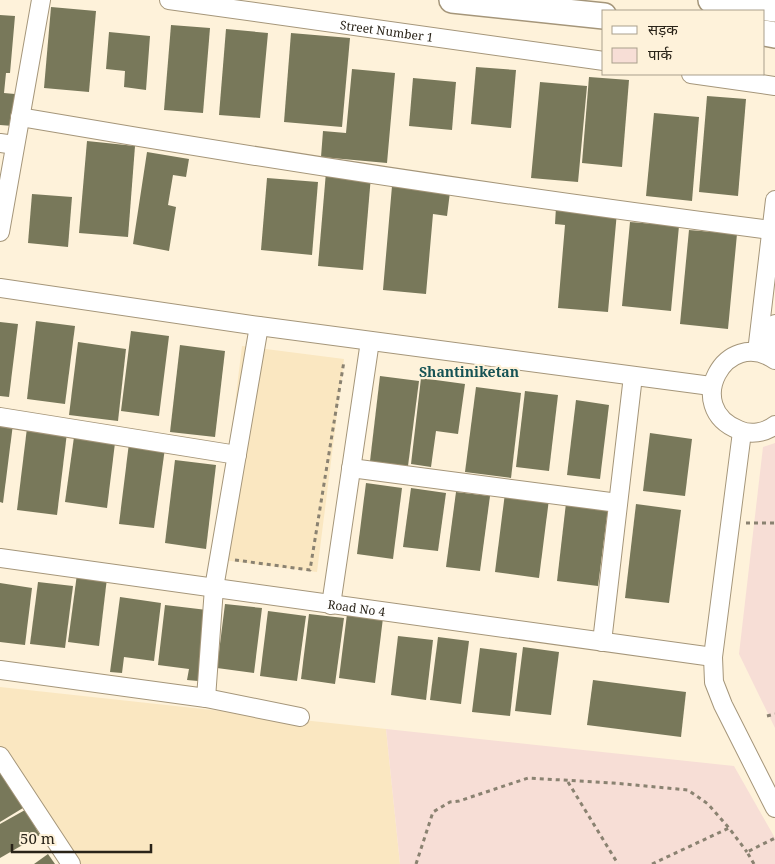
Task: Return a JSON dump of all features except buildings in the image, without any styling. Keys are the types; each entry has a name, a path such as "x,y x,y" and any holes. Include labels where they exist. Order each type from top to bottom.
{"main road":[{"path":"452,0 602,16"},
{"path":"711,0 775,9"}],"street":[{"path":"0,232 8,144 20,117 41,0"},
{"name":"Street Number 1","path":"169,0 602,61"},
{"path":"697,75 775,86"},
{"path":"20,117 261,159 529,199 771,230"},
{"path":"767,356 771,230 775,200"},
{"path":"0,288 260,326 712,386"},
{"path":"767,356 775,324"},
{"path":"206,698 214,588 260,326"},
{"path":"331,605 370,341"},
{"path":"767,356 739,354 722,364 712,386 711,398 715,410 731,428 742,432 756,433 775,425"},
{"path":"602,642 633,376"},
{"path":"0,417 237,455"},
{"path":"742,432 713,657 714,682 723,705 775,808"},
{"path":"351,468 618,503"},
{"name":"Road No 4","path":"0,558 713,657"},
{"path":"0,670 206,698 300,717"},
{"path":"0,756 71,864"}],"path":[{"path":"220,558 310,570 344,361"},
{"path":"730,522 775,524"},
{"path":"767,716 775,714"},
{"path":"416,864 433,812 450,802 459,801 528,778 688,790 708,804 729,828 754,864"},
{"path":"568,782 618,864"},
{"path":"652,864 729,828"},
{"path":"747,852 775,838"}],"shaded area":[{"path":"242,346 344,359 317,572 216,559"},
{"path":"0,687 386,729 400,864 70,864 0,753"}],"green space":[{"path":"775,443 775,728 739,654 763,447"},
{"path":"386,729 734,766 775,838 775,864 400,864"}],"district":[{"name":"Shantiniketan","path":"469,371"}]}
